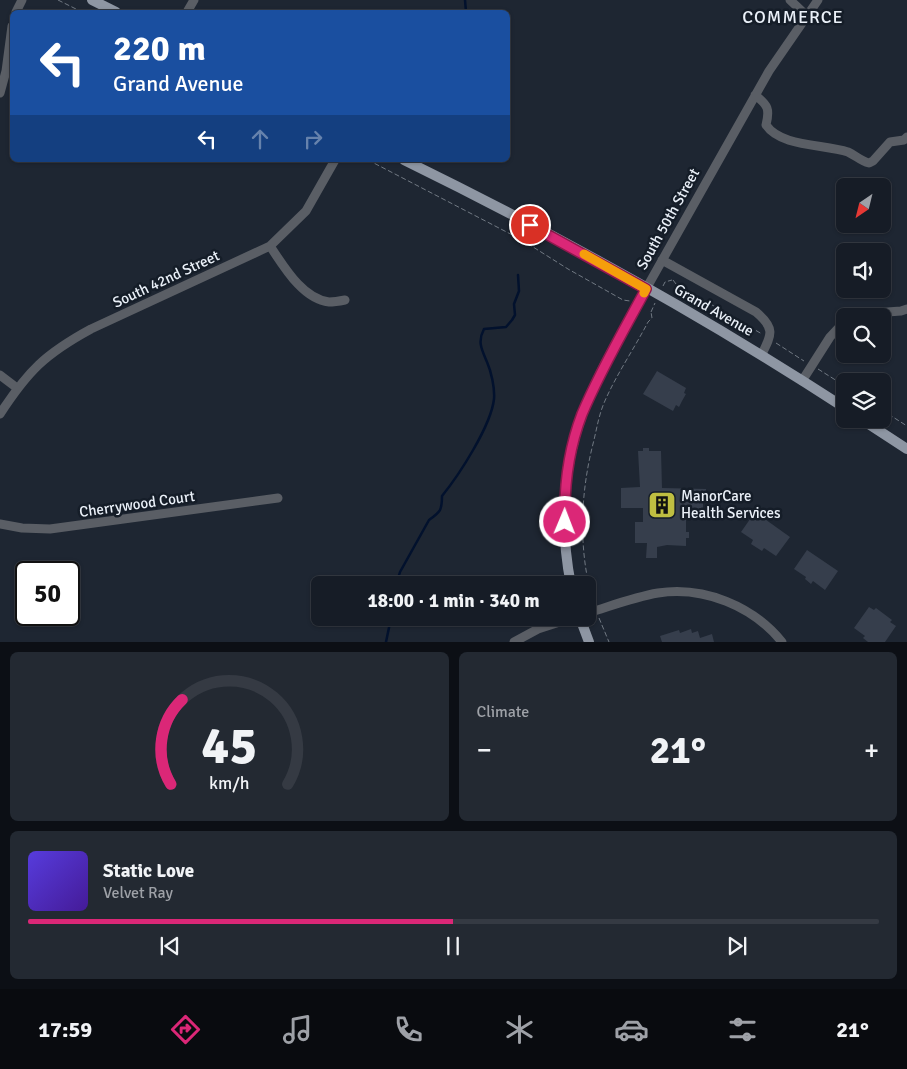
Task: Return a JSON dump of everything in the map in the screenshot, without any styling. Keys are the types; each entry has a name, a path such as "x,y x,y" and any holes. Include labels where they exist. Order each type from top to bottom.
{"main road":[{"path":"92,0 112,10"},
{"name":"Grand Avenue","path":"408,162 546,233 762,354 836,402"},
{"name":"South 50th Street","path":"570,576 564,511 569,462 575,438 582,415 594,388 646,289"},
{"path":"875,428 907,448"},
{"path":"583,626 589,642"}],"street":[{"path":"790,0 807,16"},
{"name":"South 50th Street","path":"646,289 769,70 818,0"},
{"path":"0,94 6,71 10,41"},
{"path":"755,95 769,112 766,125 771,131 782,138 847,152 873,162 890,142 900,141 907,137"},
{"name":"South 42nd Street","path":"0,414 17,388 43,360 64,344 98,326 270,246 306,211 334,162"},
{"path":"270,246 288,273 319,300 330,302 345,300"},
{"path":"662,260 756,312 766,320 771,328 770,339 762,354"},
{"path":"891,312 901,311 907,308"},
{"path":"802,381 836,331"},
{"path":"0,375 17,388"},
{"name":"Cherrywood Court","path":"0,524 22,528 50,529 278,498"},
{"path":"596,611 645,596 678,592 694,593 710,596 739,607 765,624 782,642"},
{"path":"514,642 547,626"}],"path":[{"path":"58,0 78,10"},
{"path":"372,162 522,240 568,269 623,300 627,300"},
{"path":"665,282 673,280 676,284 836,380"},
{"path":"588,576 582,540 582,512 589,457 604,403 648,322 652,318 651,312"},
{"path":"891,416 907,426"},
{"path":"598,616 609,642"}],"building":[{"path":"657,371 686,388 684,393 686,394 679,407 676,405 673,411 643,394"},
{"name":"ManorCare Health Services","path":"643,448 649,448 649,451 661,451 662,488 706,489 706,502 703,502 703,511 686,511 686,532 689,532 689,538 686,538 686,546 667,545 657,547 657,558 646,558 647,543 635,543 635,522 643,522 643,508 621,508 621,488 640,487 638,451 643,451"},
{"path":"755,512 790,537 776,556 764,548 762,551 751,544 753,540 741,532"},
{"path":"807,550 838,571 825,590 813,581 811,584 805,579 806,577 794,569"},
{"path":"869,607 874,610 876,608 892,620 890,622 896,626 885,642 868,642 863,638 865,636 854,628"},
{"path":"691,629 692,633 698,631 700,638 712,634 714,642 662,642 660,636 679,630 680,633"}],"waterway":[{"path":"465,0 466,10"},
{"path":"399,576 429,520 440,511 442,496 457,476 487,423 492,410 494,390 490,370 483,354 481,338 484,329 506,327 515,315 514,304 519,291 518,275"},
{"path":"386,642 389,626"}],"slow traffic":[{"path":"584,254 646,289 644,293"}],"place":[{"name":"ManorCare Health Services","path":"662,505"}],"district":[{"name":"COMMERCE","path":"793,17"}],"route":[{"path":"530,225 646,289 600,375 582,415 569,462 564,511 565,522"}]}
